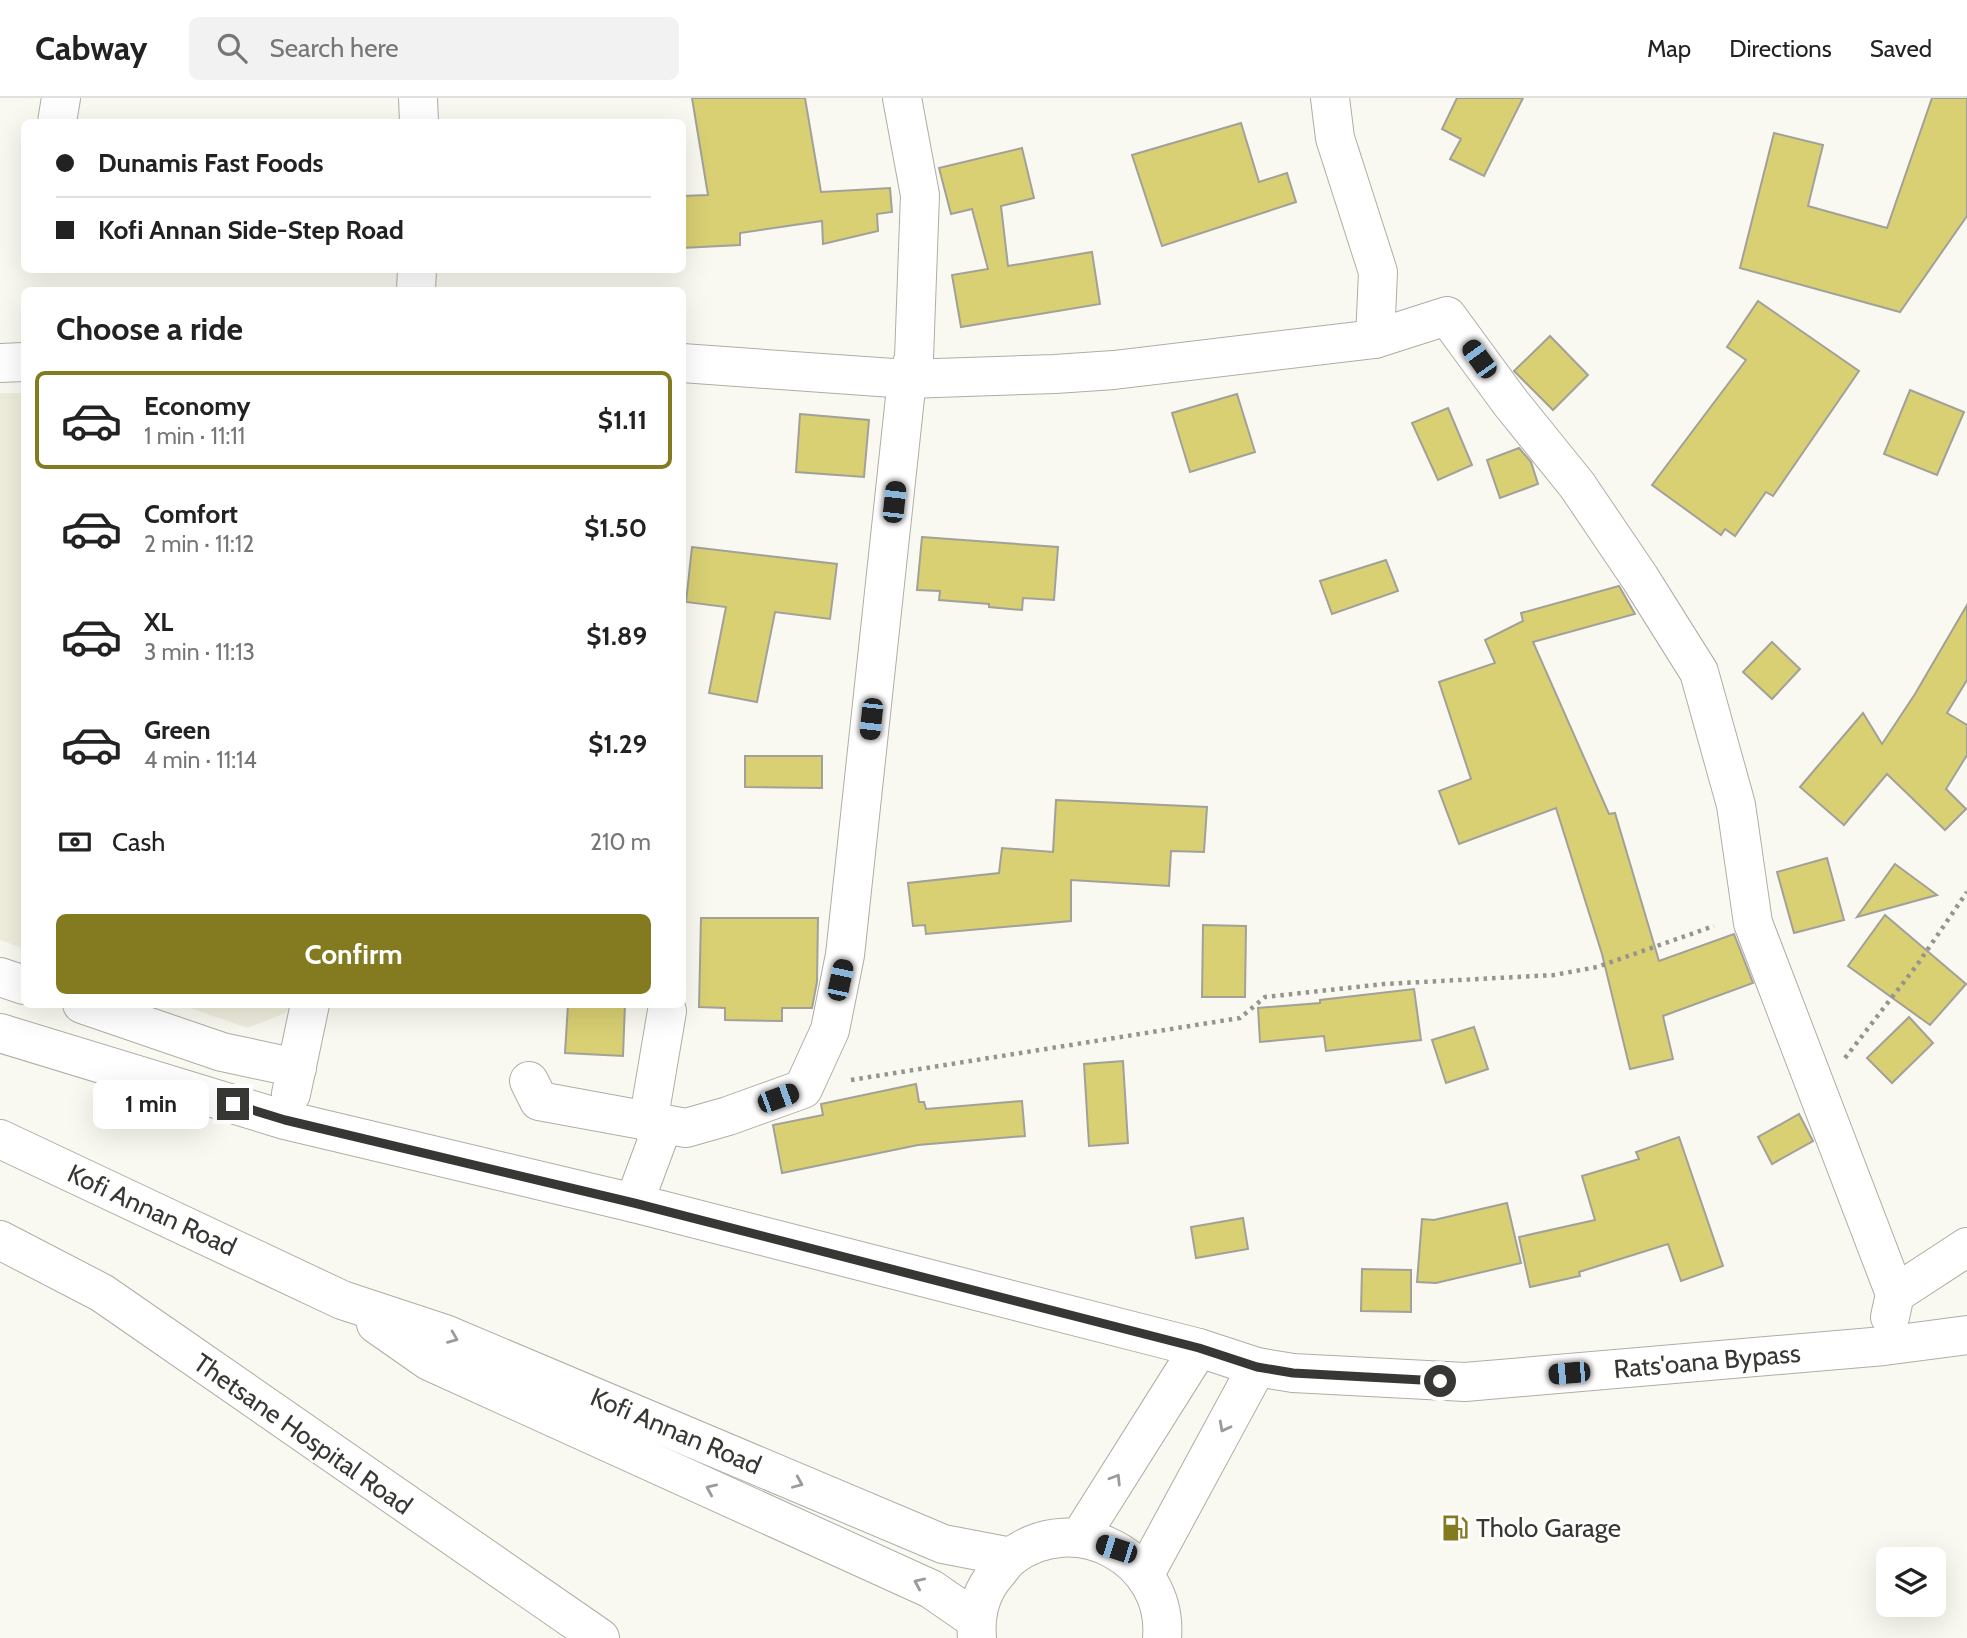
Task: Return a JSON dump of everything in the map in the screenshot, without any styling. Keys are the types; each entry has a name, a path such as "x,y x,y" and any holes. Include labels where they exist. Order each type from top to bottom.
{"main road":[{"path":"58,119 61,98"},
{"path":"418,98 419,119"},
{"path":"528,1081 539,1101 686,1128 803,1089 830,1030 845,955 907,379 914,358 920,195 902,98"},
{"path":"1329,98 1335,138 1378,272 1375,339"},
{"path":"686,363 907,379 1055,374 1114,370 1375,339 1447,316 1510,402 1577,485 1699,672 1736,805 1753,923 1895,1294 1884,1346"},
{"path":"0,363 21,362"},
{"path":"0,977 21,984"},
{"path":"94,1008 222,1052 297,1068"},
{"path":"285,1120 309,1008"},
{"path":"634,1203 656,1124 667,1011"},
{"name":"Rats'oana Bypass","path":"0,1034 285,1120 634,1203 1199,1348 1257,1367 1293,1373 1465,1382 1884,1346 1967,1335"},
{"name":"Kofi Annan Road","path":"0,1139 342,1300 445,1334 943,1544 1011,1557"},
{"name":"Thetsane Hospital Road","path":"0,1240 102,1293 600,1638"},
{"path":"1895,1294 1967,1247"},
{"name":"Kofi Annan Road","path":"342,1300 429,1361 931,1588 976,1629"},
{"path":"1080,1537 1199,1348"},
{"path":"1145,1574 1257,1367"},
{"path":"976,1629 986,1585 1011,1557 1043,1540 1080,1537 1116,1549 1145,1574 1171,1633"}],"path":[{"path":"1816,1089 1854,1048 1917,965 1967,892"},
{"path":"803,1089 1240,1018 1265,997 1384,984 1554,975 1597,967 1751,912"}],"shaded area":[{"path":"0,393 21,393 21,948 0,940"},
{"path":"190,1008 298,1008 248,1028"}],"building":[{"path":"692,98 805,98 821,192 890,188 892,212 877,214 878,231 823,244 822,221 740,233 740,245 686,248 686,196 708,195"},
{"path":"1457,98 1523,98 1484,176 1450,159 1461,139 1442,129"},
{"path":"1932,98 1967,98 1967,216 1900,312 1740,268 1774,133 1823,145 1808,206 1887,228"},
{"path":"1241,123 1259,182 1287,173 1296,202 1162,246 1132,155"},
{"path":"1022,148 1034,198 1001,206 1008,266 1092,252 1100,304 961,327 952,275 988,269 972,209 951,214 939,168"},
{"path":"1758,301 1859,371 1773,496 1766,492 1735,536 1725,529 1721,535 1652,485 1746,360 1727,347"},
{"path":"1550,336 1588,375 1553,410 1514,371"},
{"path":"1910,390 1964,412 1937,475 1884,454"},
{"path":"1237,394 1255,452 1190,472 1172,413"},
{"path":"1448,408 1472,465 1438,480 1412,423"},
{"path":"800,414 869,420 864,477 796,472"},
{"path":"1519,448 1531,462 1538,484 1500,498 1487,460"},
{"path":"922,537 1058,547 1054,600 1023,598 1022,610 939,600 940,591 917,590"},
{"path":"692,547 837,564 830,619 775,612 757,702 709,693 726,607 686,602"},
{"path":"1386,560 1398,591 1332,614 1320,581"},
{"path":"1619,586 1635,614 1533,642 1609,814 1615,813 1659,961 1734,934 1753,983 1663,1016 1673,1059 1630,1069 1602,954 1556,808 1459,844 1439,791 1471,779 1439,682 1495,663 1485,640 1523,621 1521,613"},
{"path":"1967,605 1967,680 1947,713 1967,725 1967,755 1946,789 1966,809 1945,830 1887,774 1844,825 1800,787 1863,713 1882,744"},
{"path":"1772,642 1800,669 1772,699 1743,672"},
{"path":"745,756 822,756 822,788 745,787"},
{"path":"1056,800 1207,807 1204,852 1171,851 1169,886 1071,880 1071,921 926,934 925,925 913,926 908,883 999,873 1002,848 1053,852"},
{"path":"1827,858 1844,920 1794,933 1777,872"},
{"path":"1895,864 1937,895 1857,917"},
{"path":"1885,915 1966,984 1930,1025 1848,966"},
{"path":"701,918 818,918 817,982 812,1008 782,1008 782,1021 725,1020 725,1008 699,1007"},
{"path":"1203,925 1246,926 1245,997 1202,997"},
{"path":"1414,989 1421,1040 1326,1051 1324,1036 1260,1042 1258,1008 1320,1003 1320,1000"},
{"path":"568,1008 625,1008 623,1056 565,1053"},
{"path":"1909,1017 1933,1043 1892,1083 1867,1058"},
{"path":"1474,1027 1488,1069 1446,1083 1432,1040"},
{"path":"1123,1061 1128,1143 1089,1146 1084,1064"},
{"path":"916,1084 919,1102 924,1102 926,1109 1022,1101 1025,1136 918,1145 782,1173 773,1125 823,1115 821,1104"},
{"path":"1799,1114 1813,1141 1772,1164 1758,1137"},
{"path":"1679,1137 1723,1266 1681,1281 1668,1244 1579,1272 1580,1276 1530,1287 1519,1237 1595,1220 1582,1176 1639,1159 1636,1152"},
{"path":"1507,1203 1521,1263 1436,1283 1417,1282 1422,1219 1434,1220"},
{"path":"1243,1218 1248,1249 1196,1258 1191,1227"},
{"path":"1362,1269 1411,1270 1411,1312 1361,1311"}],"place":[{"name":"Tholo Garage","path":"1455,1528"}],"route":[{"path":"233,1104 285,1120 634,1203 1199,1348 1257,1367 1293,1373 1440,1381"}]}
